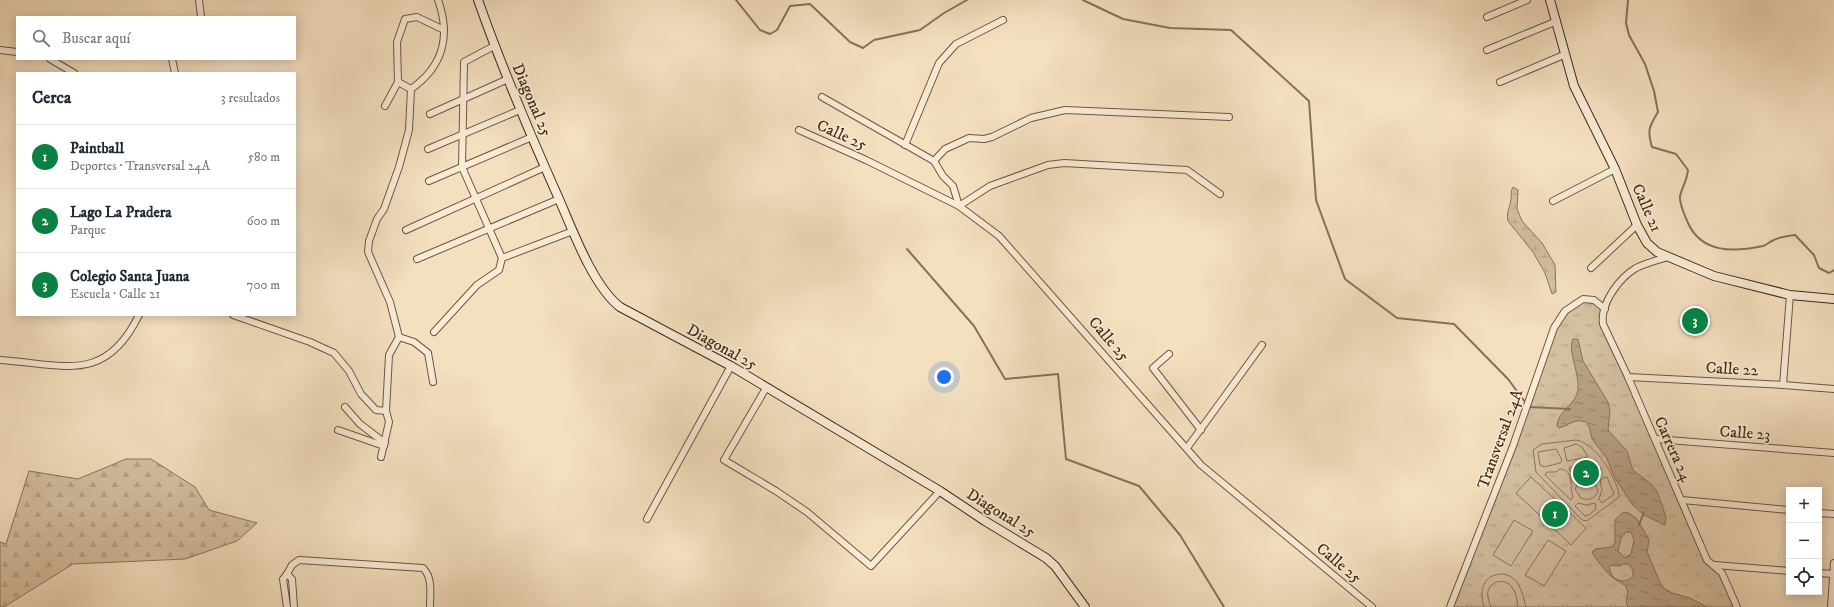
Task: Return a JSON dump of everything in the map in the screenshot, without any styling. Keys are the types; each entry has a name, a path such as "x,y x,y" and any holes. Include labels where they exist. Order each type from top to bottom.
{"street":[{"path":"199,0 201,16"},
{"path":"411,89 419,83 438,62 443,46 444,30 438,0"},
{"name":"Diagonal 25","path":"478,0 494,46 520,110 559,199 592,270 611,300 620,307 731,366 940,491 985,521 1046,558 1055,566 1085,607"},
{"path":"1487,17 1527,0"},
{"name":"Calle 21","path":"1550,0 1574,86 1615,169 1647,243 1657,252 1714,276 1790,295 1834,299"},
{"path":"385,106 398,82 397,42 405,19 417,17 444,30"},
{"path":"905,145 939,63 956,44 1003,20"},
{"path":"1487,50 1556,21"},
{"path":"434,332 478,285 499,270 502,258 462,167 462,99 464,62 494,46"},
{"path":"0,50 16,52"},
{"path":"1500,82 1566,54"},
{"path":"52,60 72,72"},
{"path":"172,60 175,72"},
{"path":"430,114 508,79"},
{"path":"398,82 411,89"},
{"path":"382,457 389,422 386,411 389,355 399,337 390,302 368,252 369,241 377,219 384,209 399,167 409,130 411,89"},
{"path":"822,97 934,161 953,186 959,206 990,186 1048,165 1064,163 1187,170 1220,194"},
{"path":"428,149 520,110"},
{"path":"934,161 945,149 968,138 984,139 992,137 1031,118 1064,110 1229,117"},
{"name":"Calle 25","path":"799,130 866,160 959,206 1004,242 1188,448 1201,465 1372,607"},
{"path":"429,181 532,137"},
{"path":"406,230 545,167"},
{"path":"1553,201 1615,169"},
{"path":"417,259 489,227 559,199"},
{"path":"1591,268 1638,225"},
{"path":"502,258 573,230"},
{"path":"1605,309 1609,298 1625,275 1637,268 1668,257"},
{"path":"1783,385 1790,295"},
{"name":"Transversal 24A","path":"1450,607 1513,446 1554,328 1572,305 1583,299 1594,300 1605,309"},
{"name":"Carrera 24","path":"1605,309 1603,324 1628,377 1707,560 1722,572 1737,607"},
{"path":"0,360 70,367 94,363 113,351 131,331 138,316"},
{"path":"236,316 310,342 334,353 349,371 361,394 376,410 386,411"},
{"path":"399,337 414,342 428,353 433,382"},
{"path":"1188,448 1262,345"},
{"path":"1169,354 1153,368 1201,430"},
{"path":"647,519 731,366"},
{"name":"Calle 22","path":"1628,377 1834,389"},
{"path":"766,388 724,460 776,491 807,512 871,566 940,491"},
{"path":"345,407 360,424 384,445"},
{"path":"338,430 384,445"},
{"name":"Calle 23","path":"1655,440 1834,453"},
{"path":"1682,500 1786,510"},
{"path":"1822,513 1834,514"},
{"path":"287,607 283,579 292,565 299,560 422,568 428,573 430,585 430,607"},
{"path":"1831,607 1834,563"},
{"path":"1715,566 1786,571"},
{"path":"1822,573 1833,574"},
{"path":"287,574 292,579 294,607"}],"green space":[{"path":"1513,187 1518,190 1517,209 1522,221 1542,243 1555,265 1556,292 1552,294 1545,273 1533,252 1508,221 1508,212"},
{"path":"1588,298 1605,309 1602,318 1707,560 1715,565 1737,607 1450,607 1554,328 1565,311"},
{"path":"1576,440 1591,447 1604,461 1617,486 1619,497 1587,521 1582,520 1536,472 1533,450 1542,444","holes":["1576,444 1582,447 1588,457 1567,461 1564,448","1556,449 1562,460 1560,463 1544,467 1540,465 1538,452","1592,462 1595,462 1601,469 1600,476 1596,477 1586,473 1575,477 1569,469 1570,467","1560,469 1565,470 1568,473 1571,480 1573,497 1571,500 1545,475 1547,472 1556,472","1607,477 1614,494 1602,503 1599,499 1602,490 1600,481","1587,478 1594,481 1598,491 1593,498 1587,499 1581,498 1575,489 1580,480","1578,503 1586,505 1595,503 1596,509 1589,515 1585,516 1575,506"]},
{"path":"126,459 151,459 195,487 209,510 257,523 237,541 185,559 73,564 4,607 0,607 0,542 6,544 29,471 78,479"},
{"path":"1531,477 1586,528 1571,545 1516,493"},
{"path":"1514,520 1533,531 1511,566 1493,555"},
{"path":"1548,540 1566,551 1544,586 1525,575"},
{"path":"1503,574 1513,578 1517,582 1526,607 1518,607 1513,588 1501,581 1492,585 1488,591 1491,607 1484,607 1482,595 1484,584 1491,577"}],"water":[{"path":"1573,339 1578,339 1583,361 1608,402 1610,411 1608,430 1627,451 1633,470 1652,485 1657,491 1666,517 1665,525 1644,515 1632,504 1615,478 1606,457 1592,439 1589,426 1586,422 1575,421 1559,428 1557,426 1560,416 1574,400 1578,390 1577,377 1572,356"},
{"path":"1627,512 1636,518 1646,534 1649,540 1647,552 1662,587 1672,593 1690,598 1707,607 1629,607 1627,605 1626,587 1610,575 1592,552 1595,549 1613,547 1615,542 1615,520 1622,513","holes":["1626,532 1631,532 1634,540 1631,554 1625,558 1618,551 1622,535","1623,564 1628,564 1633,570 1633,576 1625,581 1617,580 1612,576 1609,567 1611,565 1620,566"]}],"waterway":[{"path":"736,0 760,30 770,34 777,30 790,6 810,4 850,42 863,48 874,40 920,30 944,13 967,0"},
{"path":"1083,0 1123,19 1170,28 1231,30 1309,101 1316,200 1345,279 1397,318 1454,324 1508,379 1525,402"},
{"path":"1628,0 1626,23 1629,35 1645,64 1654,91 1658,112 1649,132 1652,147 1676,154 1688,170 1680,199 1681,206 1694,233 1702,241 1710,245 1731,250 1763,246 1778,238 1795,235 1814,255 1819,268 1829,273 1834,270"},
{"path":"907,249 974,326 1005,379 1058,374 1066,459 1139,486 1180,535 1224,607"},
{"path":"1529,407 1570,409"},
{"path":"1639,525 1644,512"}],"place":[{"name":"Colegio Santa Juana","path":"1695,321"},
{"name":"Lago La Pradera","path":"1586,473"},
{"name":"Paintball","path":"1555,514"}]}
